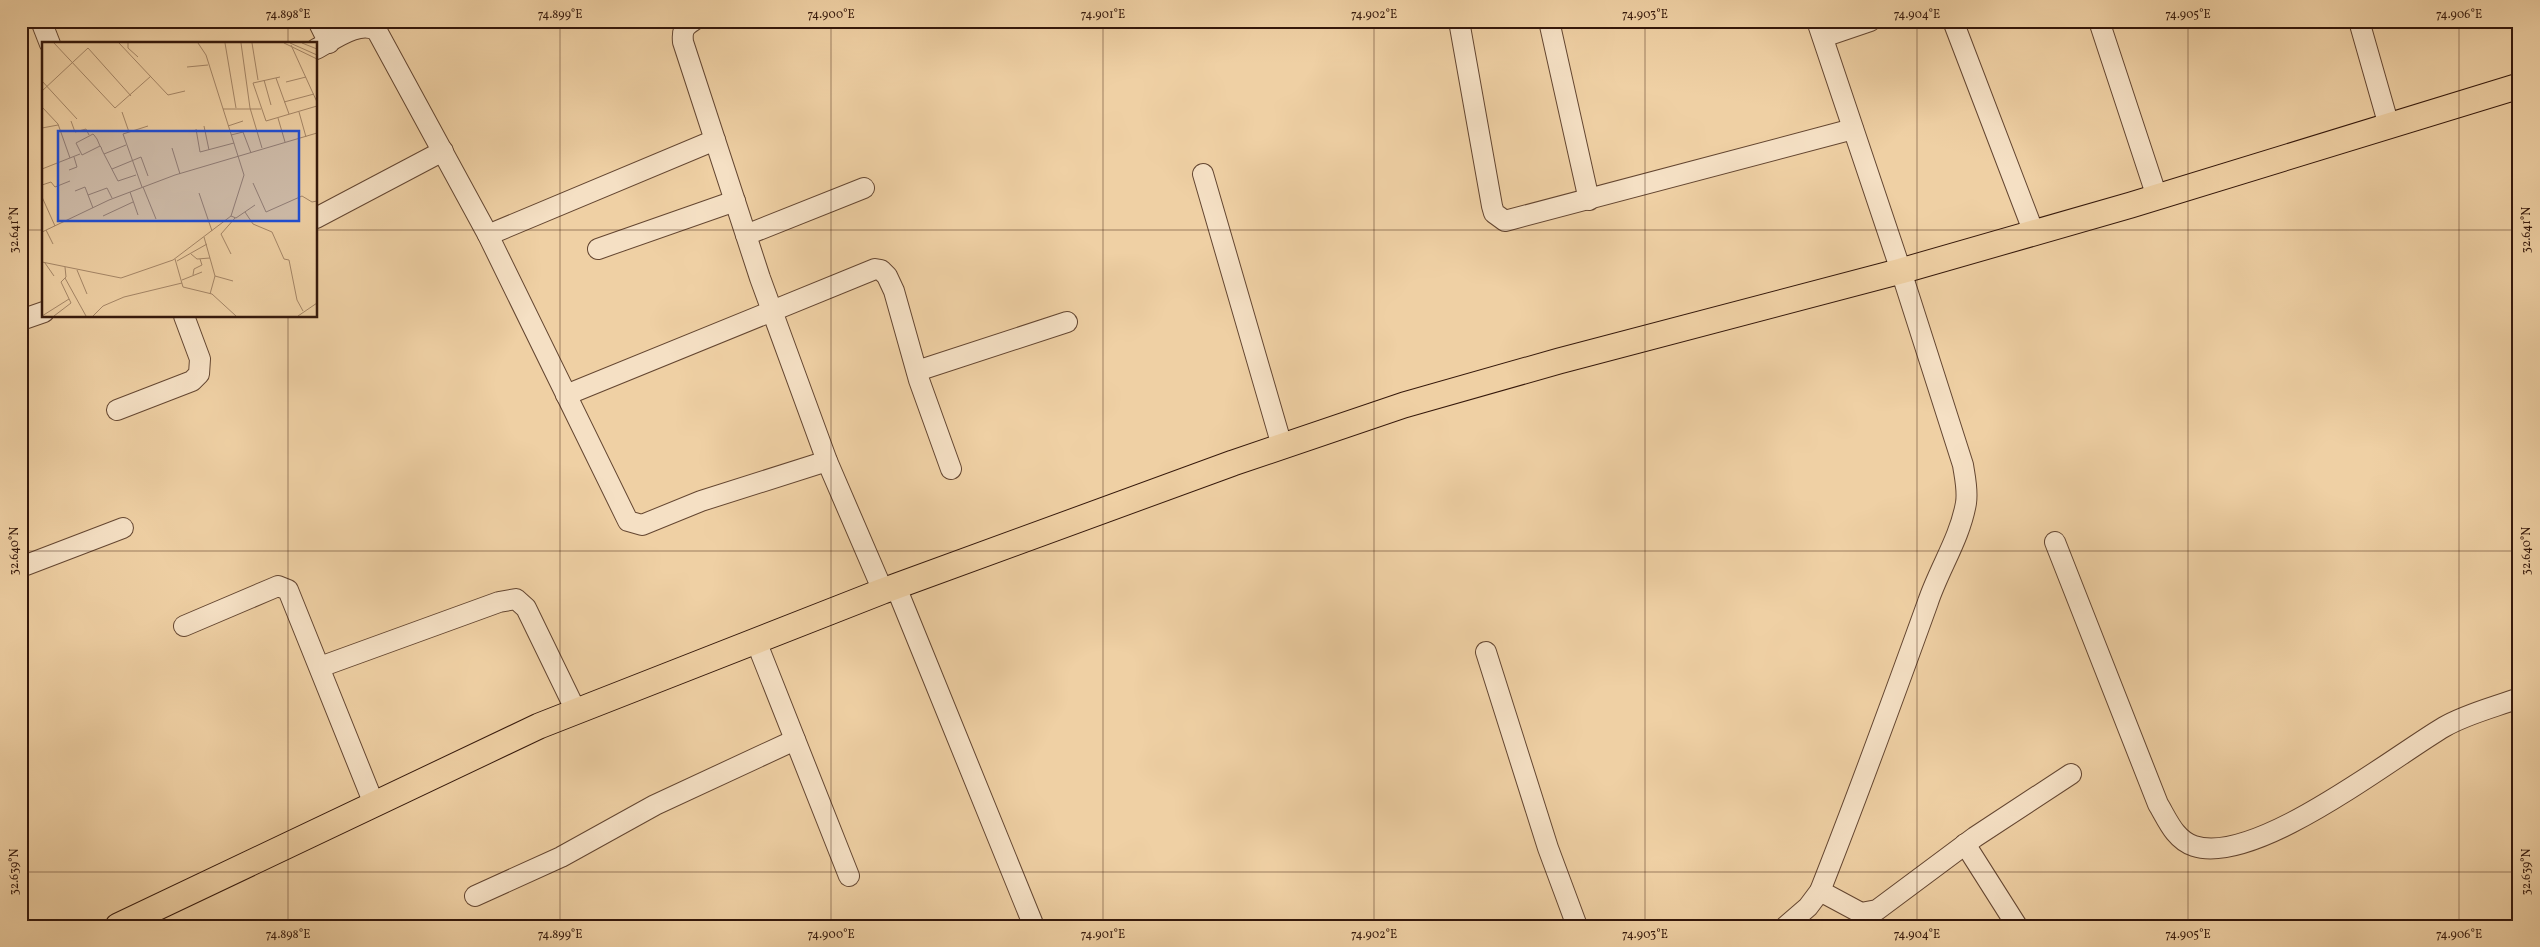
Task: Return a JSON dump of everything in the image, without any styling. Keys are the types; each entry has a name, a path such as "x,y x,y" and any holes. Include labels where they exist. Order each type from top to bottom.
{"main road":[{"path":"118,926 539,726 890,589 1282,446 1404,404 1902,271 2157,197 2519,86"}],"street":[{"path":"41,21 49,42"},
{"path":"318,21 322,46 361,27 371,26 377,30 488,235 624,516 635,525 642,525 701,501 827,461"},
{"path":"692,21 686,25 682,32 683,42 772,312 827,461 890,589 1033,924"},
{"path":"1459,21 1494,213 1499,219 1512,221 1853,129"},
{"path":"1550,21 1589,200"},
{"path":"1786,926 1808,907 1820,891 1866,774 1932,590 1949,556 1966,504 1967,487 1963,465 1902,271 1820,29 1870,21"},
{"path":"1953,21 2034,233"},
{"path":"2099,21 2157,197"},
{"path":"2359,21 2389,126"},
{"path":"488,235 715,140"},
{"path":"318,217 443,152"},
{"path":"1203,174 1282,446"},
{"path":"746,236 864,188"},
{"path":"598,249 735,201"},
{"path":"566,395 772,312 870,270 881,270 887,276 894,291 917,370 951,469"},
{"path":"21,320 42,313"},
{"path":"117,410 192,381 199,374 200,359 185,318"},
{"path":"917,370 1067,322"},
{"path":"21,567 123,528"},
{"path":"2055,542 2158,804 2177,835 2193,846 2211,849 2241,843 2294,823 2446,725 2519,698"},
{"path":"184,626 270,589 284,587 291,594 374,804"},
{"path":"320,667 499,602 516,599 526,608 576,712"},
{"path":"756,641 848,876"},
{"path":"1486,652 1548,848 1577,926"},
{"path":"475,896 561,857 655,805 794,740"},
{"path":"1820,891 1854,919 1877,910 1965,844 2070,774"},
{"path":"1965,844 2017,926"}]}
